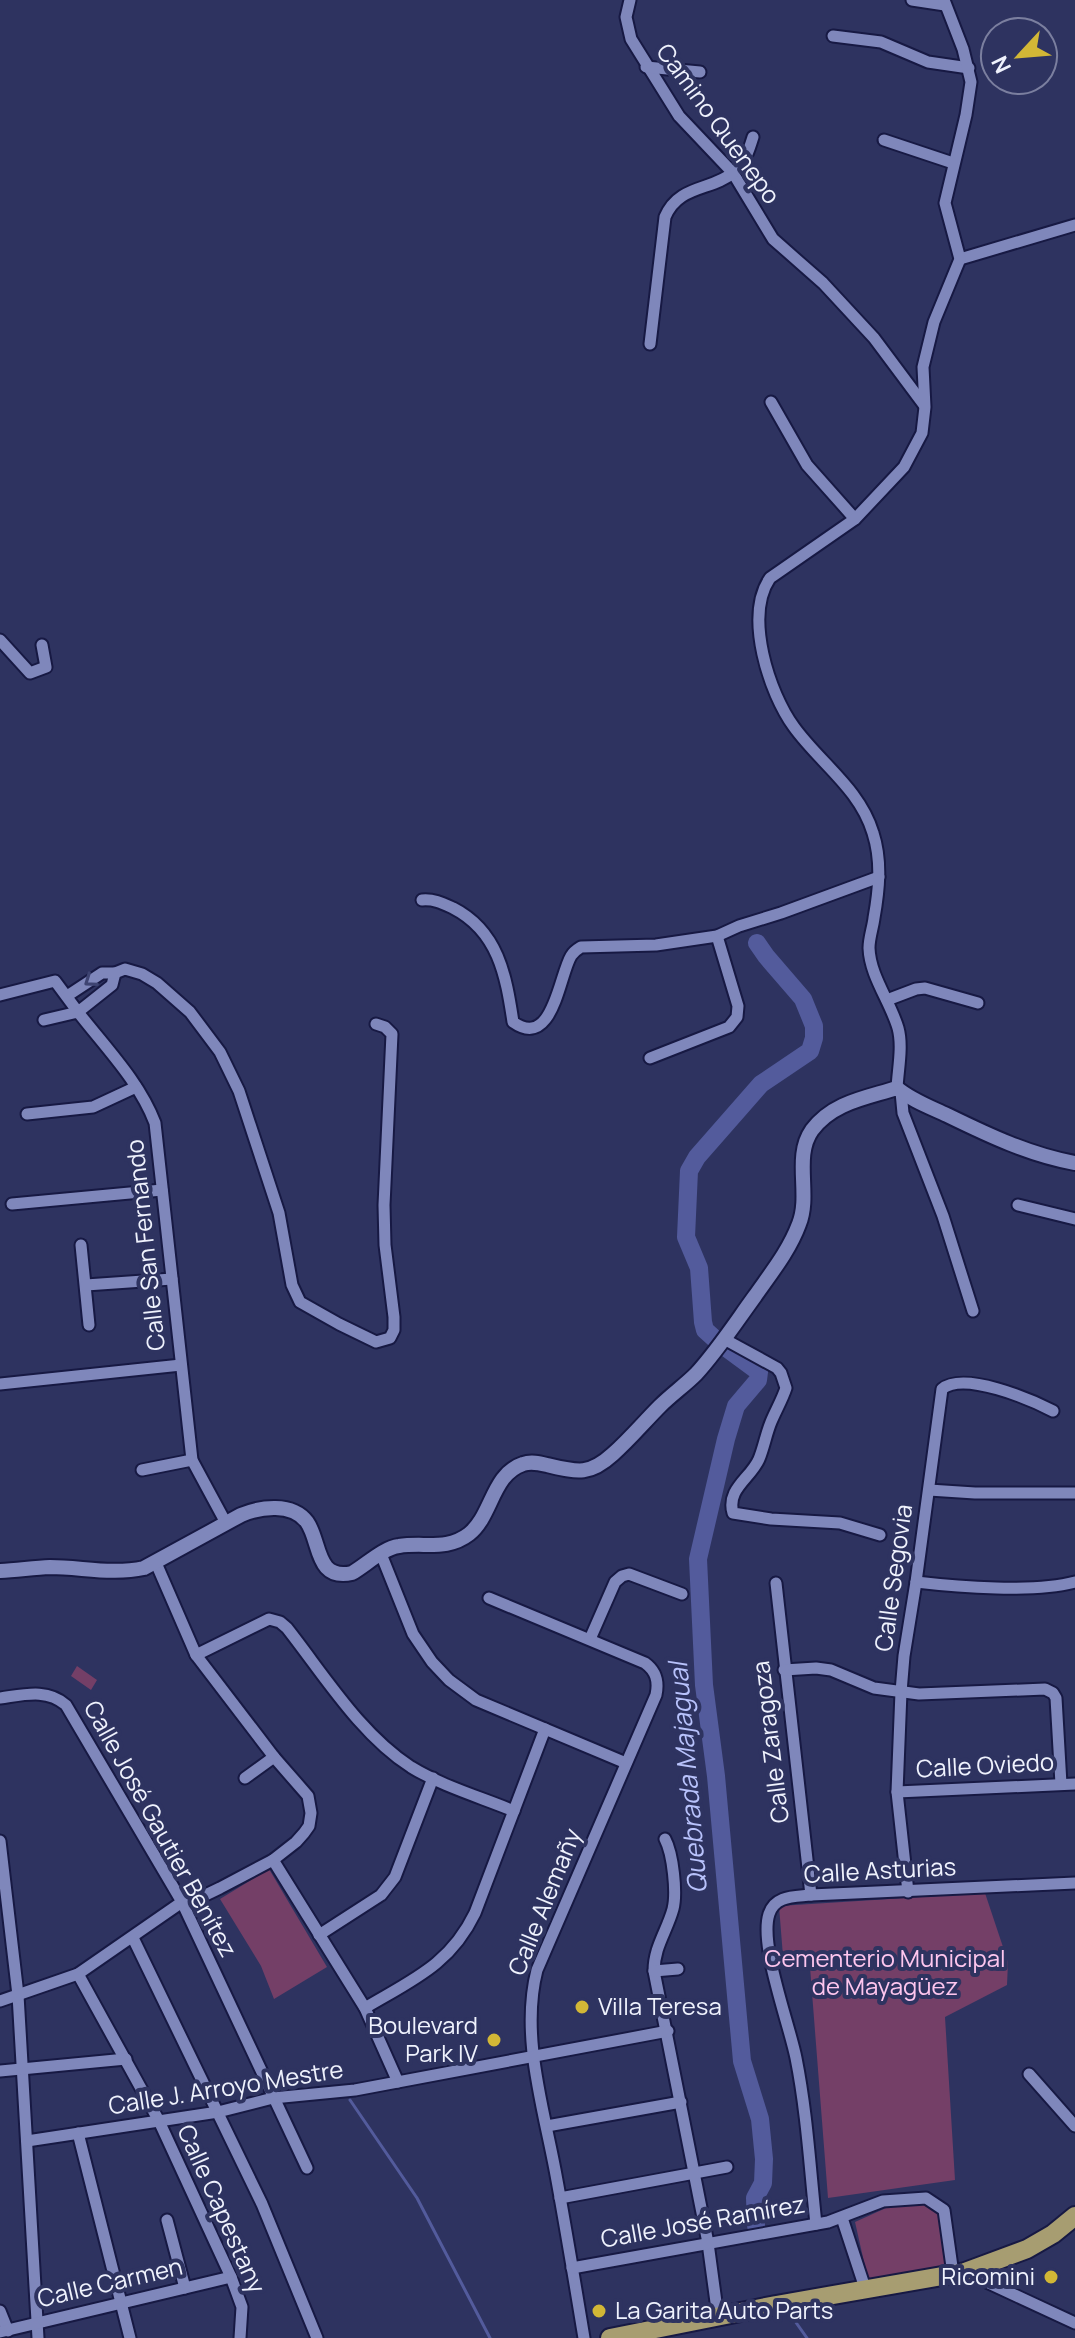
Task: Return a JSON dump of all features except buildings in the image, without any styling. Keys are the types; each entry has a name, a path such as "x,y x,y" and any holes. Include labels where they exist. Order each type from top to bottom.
{"main road":[{"path":"610,2338 959,2273 1027,2249 1075,2216"}],"street":[{"name":"Camino Quenepo","path":"630,0 626,17 631,39 679,116 733,173 773,239 823,283 874,338 925,407"},
{"path":"912,0 945,2 969,68 971,82 945,203 960,259 934,322 923,367 925,407 922,433 904,467 855,519 770,578 762,591 759,624 767,665 785,712 802,738 857,797 877,846 878,895 869,944 872,964 898,1027 899,1090 903,1113 943,1216 973,1311"},
{"path":"833,36 881,42 928,62 969,68"},
{"path":"646,67 700,72"},
{"path":"650,344 665,217 669,207 687,193 733,173 745,158 753,137"},
{"path":"884,140 953,163"},
{"path":"960,259 1075,225"},
{"path":"771,402 807,465 855,519"},
{"path":"0,640 30,673 46,667 42,645"},
{"path":"422,900 439,901 466,915 490,939 510,1000 513,1022 524,1027 537,1025 554,1008 571,955 581,947 656,945 717,936 879,877"},
{"path":"650,1058 729,1027 737,1017 738,1006 717,936"},
{"path":"0,995 55,981 67,996 102,973 125,969 157,983 190,1012 220,1052 239,1091 279,1213 292,1285 300,1302 376,1342 390,1338 394,1330 394,1317 385,1245 384,1205 392,1034 376,1024"},
{"path":"44,1020 78,1012 112,985 115,973"},
{"path":"887,1000 925,988 978,1003"},
{"name":"Calle San Fernando","path":"67,996 146,1101 155,1123 192,1460 226,1523"},
{"path":"27,1114 93,1107 136,1087"},
{"path":"0,1571 53,1567 83,1571 131,1571 156,1563 226,1523 252,1510 264,1508 294,1512 306,1521 327,1569 341,1574 352,1573 398,1546 444,1546 458,1542 479,1525 505,1476 520,1465 532,1462 581,1472 595,1468 616,1452 696,1374 782,1258 804,1209 803,1168 805,1145 810,1132 828,1113 843,1105 899,1090 991,1137 1032,1153 1075,1163"},
{"path":"12,1204 162,1190"},
{"path":"1018,1205 1075,1219"},
{"path":"81,1245 89,1325"},
{"path":"86,1285 172,1279"},
{"path":"724,1339 777,1368 786,1388 759,1460 735,1492 732,1512 736,1515 840,1523 880,1535"},
{"path":"0,1384 181,1365"},
{"name":"Calle Segovia","path":"908,1892 897,1792 901,1692 942,1389 957,1382 1002,1390 1053,1411"},
{"path":"142,1470 192,1460"},
{"path":"929,1490 1075,1493"},
{"path":"381,1554 413,1634 440,1671 476,1700 626,1763"},
{"path":"0,2001 78,1974 182,1902 206,1895 273,1860 296,1842 309,1826 311,1813 308,1796 196,1655 156,1563"},
{"path":"590,1639 615,1582 622,1576 634,1575 682,1594"},
{"path":"916,1582 1020,1587 1075,1582"},
{"name":"Calle Zaragoza","path":"776,1583 811,1895"},
{"name":"Calle Alemañy","path":"489,1598 645,1663 657,1679 656,1695 537,1970 531,1996 533,2057 584,2338"},
{"path":"196,1655 269,1619 280,1622 371,1734 401,1760 433,1778 514,1811"},
{"path":"784,1670 831,1670 874,1688 919,1694 1045,1689 1056,1698 1061,1784"},
{"name":"Calle José Gautier Benítez","path":"0,1698 46,1694 66,1705 182,1902 307,2168"},
{"path":"365,2008 431,1968 466,1932 545,1729"},
{"path":"245,1778 274,1757"},
{"path":"319,1935 388,1888 433,1778"},
{"name":"Calle Oviedo","path":"897,1792 1075,1784"},
{"path":"665,1839 669,1847 675,1897 673,1911 657,1946 654,1971 708,2243 718,2317"},
{"path":"0,1841 18,1995 38,2338"},
{"path":"273,1860 365,2008 398,2082"},
{"name":"Calle Asturias","path":"816,2224 796,2056 769,1952 768,1915 772,1907 784,1898 811,1895 1075,1883"},
{"path":"133,1938 262,2204 317,2338"},
{"path":"654,1971 678,1969"},
{"name":"Calle Capestany","path":"78,1974 159,2121 231,2277 242,2307 240,2338"},
{"name":"Calle J. Arroyo Mestre","path":"27,2141 218,2112 273,2098 355,2090 668,2031"},
{"path":"0,2071 126,2059"},
{"path":"1029,2074 1075,2126"},
{"path":"547,2126 681,2102"},
{"path":"78,2133 130,2338"},
{"path":"560,2198 727,2167"},
{"name":"Calle José Ramírez","path":"572,2268 816,2224 842,2218 883,2201 915,2197 932,2201 944,2210 959,2273"},
{"path":"842,2218 866,2291"},
{"path":"167,2220 185,2288"},
{"path":"959,2273 1075,2323"},
{"name":"Calle Carmen","path":"3,2330 231,2277"},
{"path":"0,2311 3,2330"}],"green space":[{"path":"77,1666 97,1680 91,1690 71,1676"},
{"path":"269,1869 327,1967 274,1999 261,1966 220,1899"},
{"name":"Cementerio Municipal de Mayagüez","path":"985,1893 1008,1962 1007,1985 945,2017 955,2180 828,2198 810,1967 784,1969 779,1906"},
{"path":"910,2202 928,2202 939,2211 948,2268 869,2284 855,2222 886,2208"}],"waterway":[{"name":"Quebrada Majagual","path":"715,1339 705,1330 699,1268 686,1237 689,1171 697,1157 761,1084 810,1051 814,1038 814,1026 803,999 757,943"},
{"name":"Quebrada Majagual","path":"725,1347 759,1372 758,1380 736,1406 698,1559 704,1685 716,1776 742,2061 760,2119 764,2159 763,2183 755,2198 756,2226"},
{"path":"350,2100 417,2198 490,2338"},
{"name":"Quebrada Majagual","path":"790,2314 807,2338"}],"place":[{"name":"Villa Teresa","path":"582,2007"},
{"name":"Boulevard Park IV","path":"494,2040"},
{"name":"Ricomini","path":"1051,2277"},
{"name":"La Garita Auto Parts","path":"599,2311"}]}
